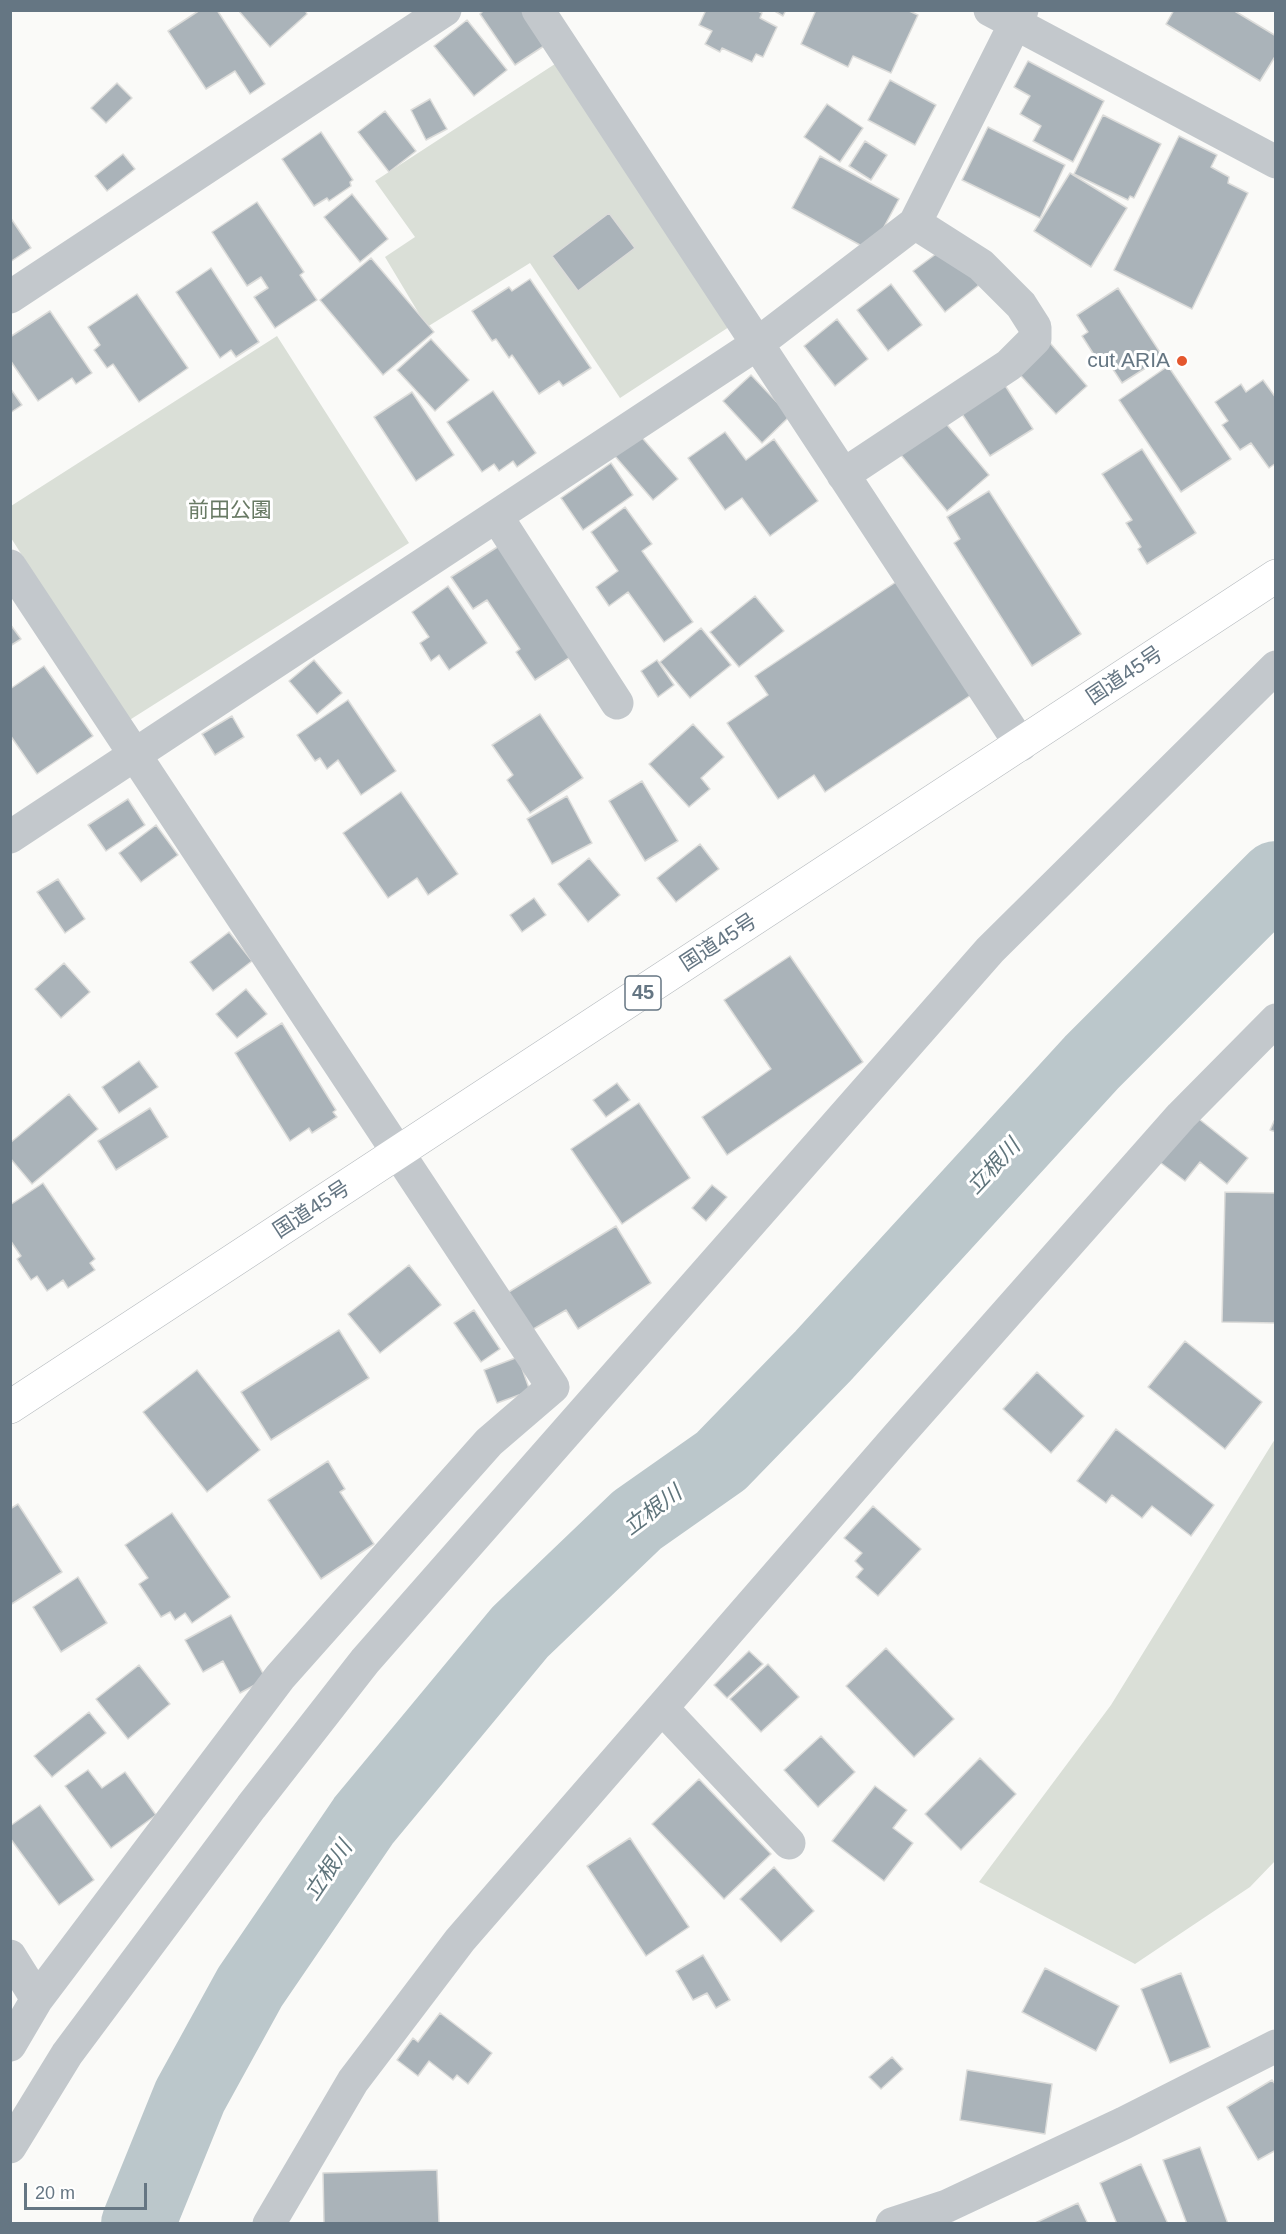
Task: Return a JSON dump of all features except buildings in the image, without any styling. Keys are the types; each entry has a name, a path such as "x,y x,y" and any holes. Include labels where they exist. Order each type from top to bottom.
{"highway":[{"name":"国道45号","path":"10,1407 1275,576"}],"street":[{"path":"10,297 445,10"},
{"path":"538,10 1021,745"},
{"path":"10,837 757,344 915,223 1009,15 1275,162"},
{"path":"843,476 1009,365 1035,339 1035,327 1021,305 981,265 915,223"},
{"path":"497,517 617,703"},
{"path":"10,566 553,1388 489,1442 280,1677 37,2000 10,2045"},
{"path":"10,2147 67,2054 251,1808 365,1661 990,950 1275,667"},
{"path":"269,2223 353,2081 460,1940 897,1437 1181,1116 1275,1020"},
{"path":"662,1708 789,1843"},
{"path":"10,1956 37,2000"},
{"path":"892,2223 947,2206 1124,2123 1275,2046"}],"green space":[{"path":"558,62 729,327 620,398 530,263 427,327 385,257 415,237 375,181"},
{"name":"前田公園","path":"277,336 409,543 128,721 11,538 11,506"},
{"path":"1275,1439 1275,1861 1250,1887 1135,1964 979,1882 1111,1705"}],"waterway":[{"name":"立根川","path":"138,2224 190,2096 250,1987 364,1820 520,1632 637,1520 721,1461 823,1356 1092,1062 1276,878"}],"place":[{"name":"cut ARIA","path":"1182,361"}]}
